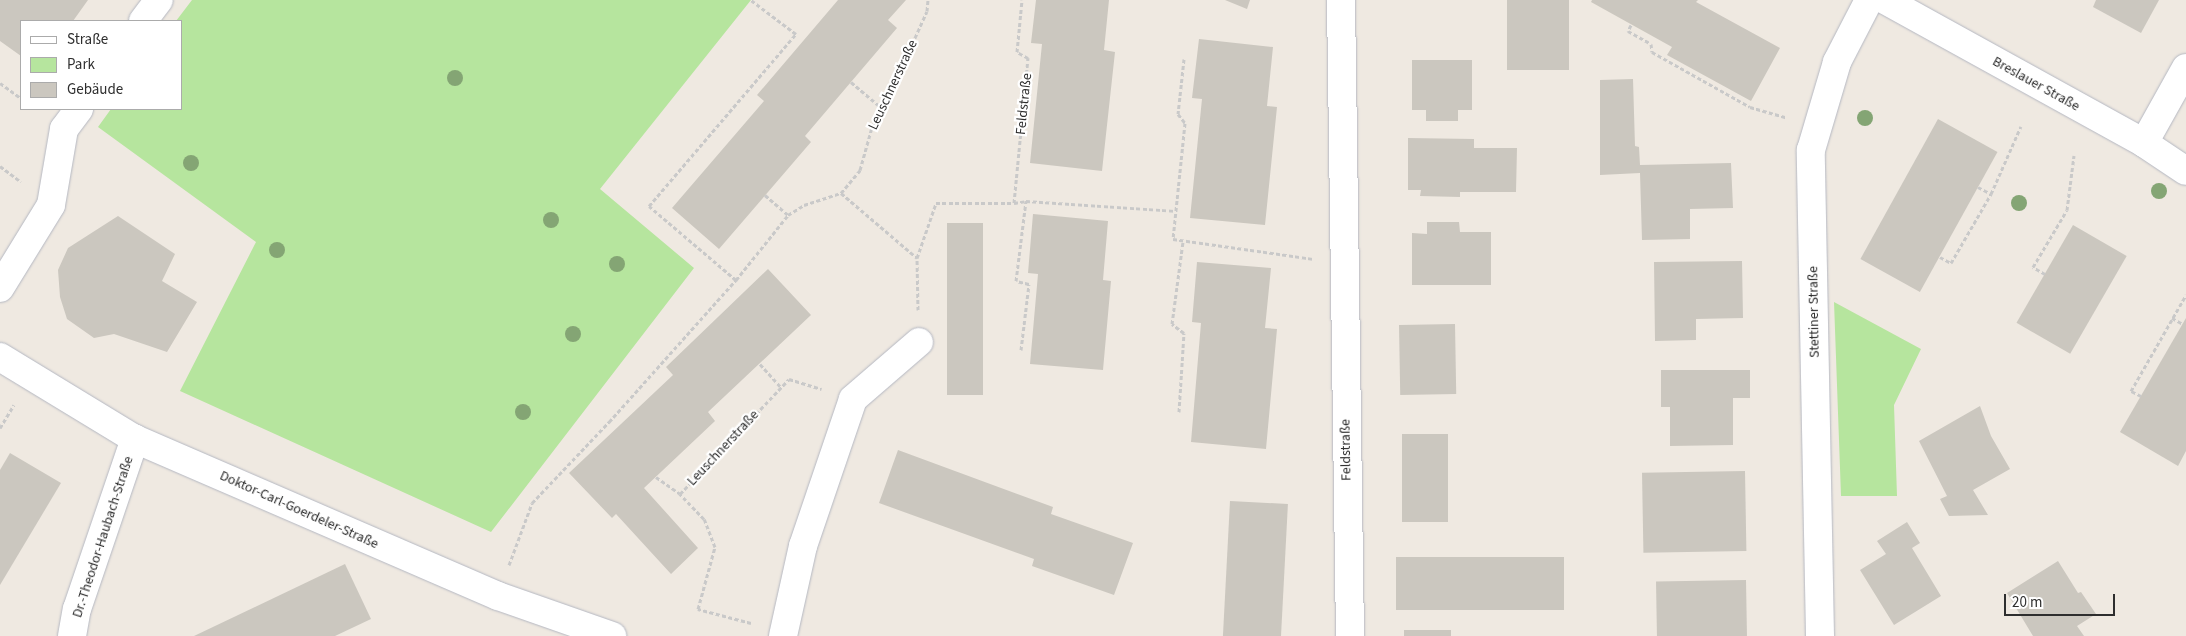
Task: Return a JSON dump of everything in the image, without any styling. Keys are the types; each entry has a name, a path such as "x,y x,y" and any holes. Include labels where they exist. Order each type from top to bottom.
{"street":[{"path":"144,20 158,0"},
{"name":"Feldstraße","path":"1341,0 1343,263 1350,636"},
{"name":"Stettiner Straße","path":"1820,636 1811,150 1836,62 1869,0"},
{"name":"Breslauer Straße","path":"1885,0 2144,143 2186,171"},
{"path":"2144,143 2186,68"},
{"path":"0,288 51,205 64,129 78,110"},
{"path":"783,634 803,546 853,399 919,342"},
{"name":"Doktor-Carl-Goerdeler-Straße","path":"0,356 135,439 498,596 612,636"},
{"name":"Dr.-Theodor-Haubach-Straße","path":"72,636 77,609 135,439"}],"path":[{"path":"736,280 649,206 796,34 751,0"},
{"name":"Leuschnerstraße","path":"841,194 860,170 872,127 883,108 927,11 928,0"},
{"name":"Feldstraße","path":"1014,203 1028,58 1017,52 1022,0"},
{"path":"1631,25 1628,31 1651,44 1652,52 1750,107 1818,125"},
{"path":"1184,59 1178,114 1185,124 1173,239 1183,242 1343,263"},
{"path":"1706,83 1709,78"},
{"path":"851,82 883,108"},
{"path":"0,83 20,97"},
{"path":"1940,257 1951,263 1991,194 2022,126"},
{"path":"2045,274 2033,267 2067,210 2074,155"},
{"path":"1978,187 1991,194"},
{"path":"498,596 532,503 609,422 736,280 788,215 804,205 841,194 917,258"},
{"path":"765,195 788,215"},
{"path":"1020,350 1029,284 1016,281 1026,201"},
{"path":"919,342 917,258 936,203 1014,203 1026,201 1175,211"},
{"path":"1179,412 1184,333 1172,324 1183,242"},
{"path":"2141,396 2131,391 2186,295"},
{"path":"2172,318 2182,324"},
{"path":"760,364 780,387 789,379 853,399"},
{"name":"Leuschnerstraße","path":"780,387 680,494 704,519 715,547 698,609 783,634"},
{"path":"656,476 680,494"}],"green space":[{"path":"192,0 751,0 600,189 694,268 491,532 180,391 256,242 98,127 110,110 182,110 182,20 177,20"},
{"path":"1834,302 1921,349 1894,405 1897,496 1841,496"}],"building":[{"path":"0,0 88,0 74,20 20,20 20,55 0,41"},
{"path":"838,0 906,0 888,20 897,28 805,136 811,142 719,249 672,208 764,101 757,95"},
{"path":"1036,0 1109,0 1104,50 1115,52 1102,171 1030,163 1042,44 1031,43"},
{"path":"1225,0 1250,0 1247,9"},
{"path":"1507,0 1569,0 1569,70 1507,70"},
{"path":"1592,0 1698,0 1696,2 1780,48 1751,101 1667,55 1672,47 1591,2"},
{"path":"2096,0 2159,0 2141,33 2093,7"},
{"path":"1199,39 1273,47 1267,106 1277,107 1265,225 1190,218 1202,99 1192,98"},
{"path":"1412,60 1472,60 1472,110 1458,110 1458,121 1426,121 1426,110 1412,110"},
{"path":"1633,79 1635,146 1639,147 1640,165 1731,163 1733,208 1690,209 1690,239 1642,240 1640,173 1600,175 1600,80"},
{"path":"1938,119 1997,152 1920,292 1860,259"},
{"path":"1408,138 1474,139 1474,148 1517,148 1516,192 1460,192 1460,197 1420,196 1421,190 1408,190"},
{"path":"1033,214 1108,221 1103,280 1111,281 1103,370 1030,364 1038,274 1028,273"},
{"path":"118,216 175,254 162,281 197,302 167,352 114,334 94,338 67,319 60,297 58,270 68,248"},
{"path":"1427,222 1459,222 1460,232 1491,232 1491,285 1412,285 1412,233 1427,234"},
{"path":"947,223 983,223 983,395 947,395"},
{"path":"2073,225 2127,256 2070,354 2016,323"},
{"path":"1742,261 1743,318 1696,319 1696,340 1655,341 1654,262"},
{"path":"1197,262 1271,268 1265,328 1277,329 1266,449 1191,442 1201,323 1192,322"},
{"path":"768,269 811,315 708,412 715,421 644,488 698,548 671,574 616,514 612,518 569,473 673,375 666,367"},
{"path":"2186,318 2186,451 2178,466 2120,432"},
{"path":"1455,324 1456,394 1400,395 1399,325"},
{"path":"1661,370 1750,370 1750,398 1733,398 1733,445 1670,446 1670,407 1661,407"},
{"path":"1980,406 1991,436 2010,469 1973,490 1988,515 1949,516 1940,499 1947,496 1919,441"},
{"path":"1402,434 1448,434 1448,522 1402,522"},
{"path":"898,450 1053,507 1051,514 1133,543 1114,595 1032,566 1034,559 879,503"},
{"path":"10,453 61,483 0,585 0,470"},
{"path":"1745,471 1746,551 1643,553 1642,473"},
{"path":"1230,501 1288,504 1281,636 1223,636"},
{"path":"1907,522 1920,543 1912,548 1941,596 1894,625 1860,570 1886,554 1877,541"},
{"path":"1396,557 1564,557 1564,610 1396,610"},
{"path":"2058,561 2078,593 2081,592 2096,614 2077,626 2084,636 2033,636 2007,593"},
{"path":"345,564 371,619 335,636 194,636"},
{"path":"1746,580 1747,636 1657,636 1656,582"},
{"path":"1404,630 1451,630 1451,636 1404,636"}]}
